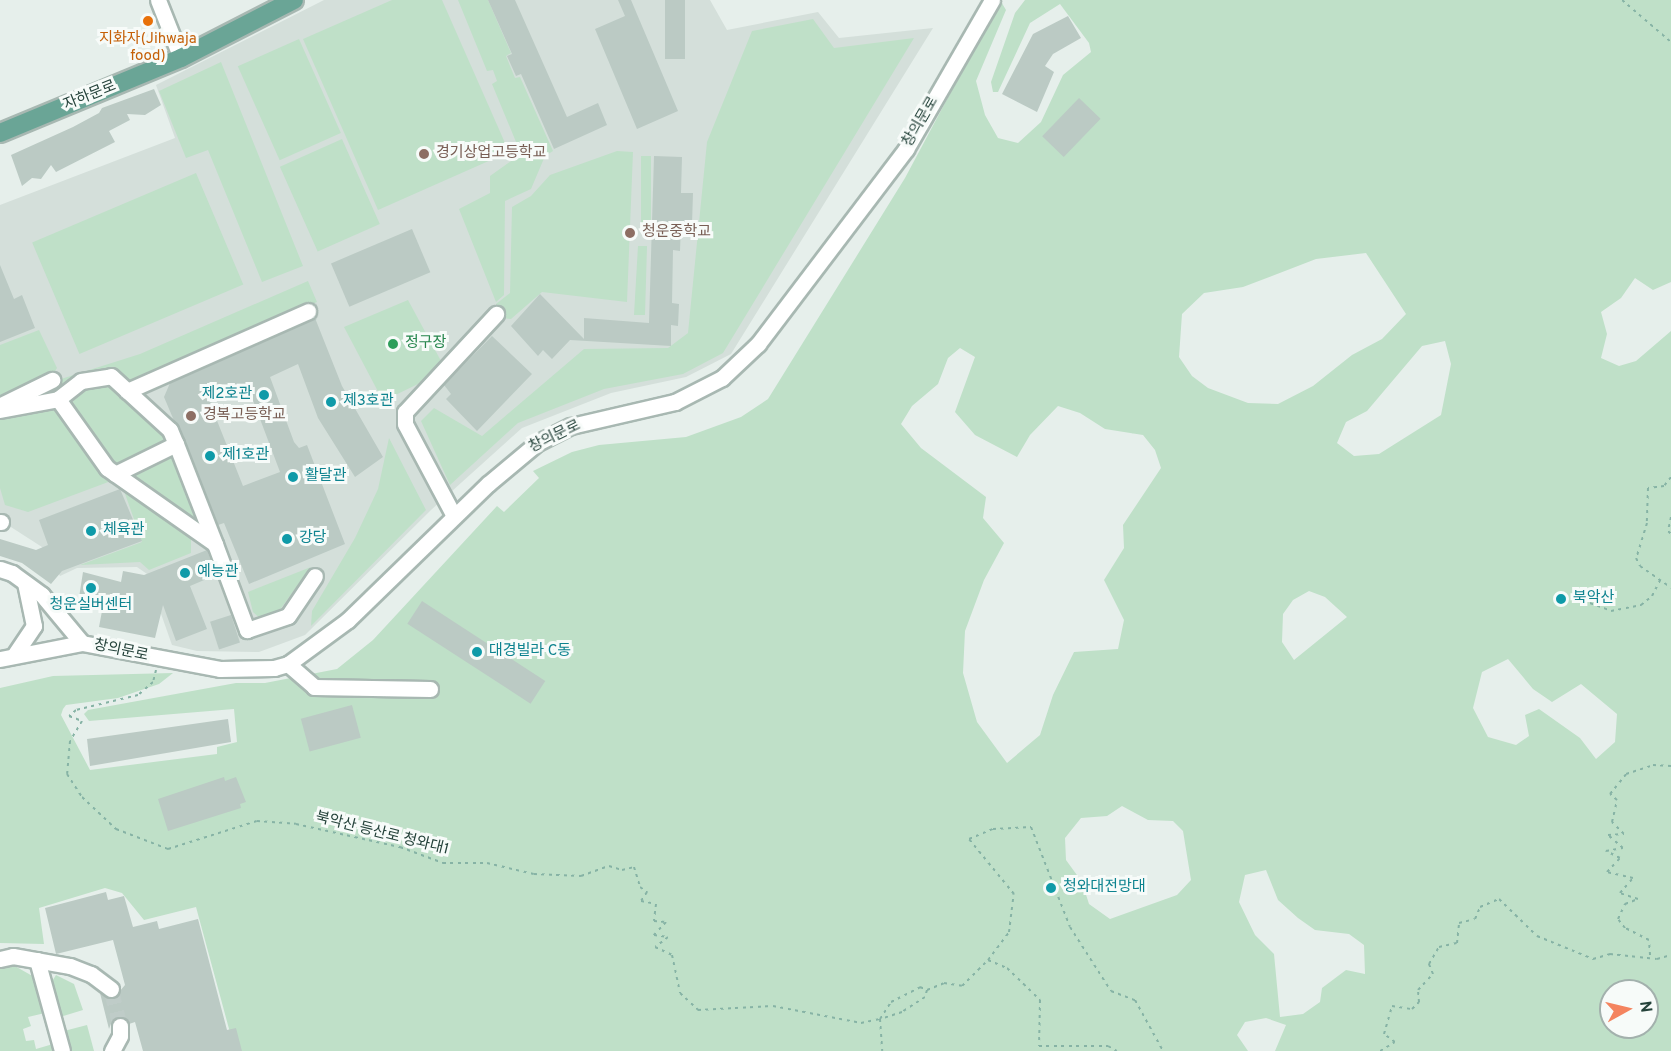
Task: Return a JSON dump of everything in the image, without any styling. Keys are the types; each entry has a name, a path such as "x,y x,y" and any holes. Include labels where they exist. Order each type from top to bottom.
{"main road":[{"name":"자하문로","path":"0,133 181,58 269,5 294,0"}],"street":[{"path":"159,0 181,58"},
{"name":"창의문로","path":"7,657 82,643 220,669 274,668 288,664 348,620 454,516 537,443 571,426 675,402 742,363 906,148 992,0"},
{"path":"127,391 308,311"},
{"path":"454,516 405,424 405,412 496,314"},
{"path":"0,410 58,399 81,381 111,376 170,430 247,630 288,616 315,576"},
{"path":"0,405 52,380"},
{"path":"58,399 115,474 215,544"},
{"path":"115,474 176,444"},
{"path":"0,569 42,595 82,643"},
{"path":"7,657 34,626 25,583"},
{"path":"288,664 314,687 430,689"},
{"path":"0,959 13,956 38,960 91,974 111,989"},
{"path":"38,960 62,1051"},
{"path":"112,1051 120,1036 120,1026"}],"path":[{"path":"1622,0 1671,42"},
{"path":"1671,477 1664,486 1648,488 1647,523 1636,558 1640,566 1671,588"},
{"path":"1671,517 1668,531 1671,534"},
{"path":"1576,598 1611,611 1641,605 1652,596 1660,580"},
{"name":"북악산 등산로 청와대1","path":"159,658 153,682 138,695 76,711 69,716 82,721 70,741 67,774 82,796 116,829 168,849 257,822 297,824 400,847 443,863 487,863 534,874 581,876 609,866 634,867 640,887 647,892 641,901 656,904 654,921 666,922 654,935 668,937 655,947 672,955 680,993 698,1010 773,1006 861,1023 880,1018"},
{"path":"1650,956 1649,940 1626,928 1618,919 1625,904 1638,899 1620,893 1633,878 1607,872 1620,858 1606,851 1623,848 1608,835 1624,834 1612,822 1617,800 1610,794 1626,774 1653,765 1671,766"},
{"path":"882,1051 880,1018 891,1002 920,987 927,990 944,983 962,986 988,960 1009,932 1014,894 969,839 993,829 1031,827 1070,927 1111,992 1135,1000 1164,1051"},
{"path":"1380,1051 1395,1042 1384,1034 1392,1006 1412,1009 1419,1002 1418,990 1433,974 1429,964 1439,947 1456,943 1459,923 1475,919 1480,907 1500,898 1537,936 1593,959 1610,954 1650,956 1657,959 1671,955"},
{"path":"988,960 1007,968 1040,1000 1039,1046 1108,1046 1117,1051"},
{"path":"880,1018 902,1011 926,997 927,990"}],"shaded area":[{"path":"324,0 710,0 727,30 818,12 839,38 933,28 731,354 686,377 611,393 522,428 431,510 305,635 259,652 197,651 172,645 147,574 137,567 77,568 60,576 42,547 0,520 0,205 175,138 156,85"}],"green space":[{"path":"392,0 442,0 509,152 378,210 303,39"},
{"path":"458,0 488,0 511,53 506,56 515,78 520,77 553,151 545,156 531,189 505,201 504,295 496,302 459,209 490,193 490,176 521,154 492,84 497,81 493,70 487,71"},
{"path":"1000,0 1006,10 976,81 985,115 998,138 1018,143 1041,122 1063,75 1091,52 1089,43 1060,4 1030,23 998,92 993,92 991,82 1015,13 1025,0 1671,0 1671,282 1653,290 1635,278 1621,298 1601,312 1607,334 1601,358 1619,366 1636,361 1671,331 1671,1051 1275,1051 1286,1025 1266,1018 1245,1022 1237,1035 1248,1051 235,1051 196,907 144,920 122,893 105,888 39,908 44,944 0,943 0,688 53,676 173,673 159,684 118,698 66,705 61,715 90,770 217,754 217,747 237,742 234,709 89,721 84,714 88,710 236,683 265,683 337,669 373,640 497,506 504,512 539,478 533,471 572,452 599,445 686,437 741,417 768,399 905,178","holes":["1366,253 1406,314 1382,339 1352,355 1313,386 1278,404 1248,403 1208,388 1192,376 1179,357 1182,314 1204,293 1243,287 1316,259","1445,341 1451,364 1441,415 1379,454 1354,456 1337,443 1346,422 1367,411 1422,346","960,348 975,357 955,412 975,435 1017,457 1030,435 1058,406 1080,413 1105,429 1143,435 1155,450 1161,468 1123,525 1124,548 1104,580 1124,620 1118,649 1074,652 1053,695 1040,735 1007,763 977,722 963,673 965,631 984,580 1004,543 983,518 986,497 921,448 901,424 912,406 938,384 948,358","1309,591 1325,597 1347,617 1294,660 1282,642 1283,614 1293,600","1508,659 1533,689 1552,702 1581,684 1617,714 1615,742 1596,759 1580,738 1539,709 1525,715 1529,736 1516,745 1488,737 1473,708 1482,672","1122,806 1148,820 1173,821 1183,831 1191,880 1177,895 1110,919 1089,904 1082,882 1066,860 1065,838 1081,818 1107,816","1266,870 1278,900 1298,918 1315,930 1349,934 1364,945 1365,974 1346,970 1322,988 1320,1002 1303,1014 1280,1017 1274,954 1255,935 1239,902 1245,875"]},
{"path":"813,19 834,48 914,38 723,353 683,374 604,389 518,423 450,485 421,421 434,408 482,436 584,349 668,348 688,333 707,142 752,31"},
{"path":"299,39 341,133 280,160 238,66"},
{"path":"221,62 303,266 262,282 208,150 186,158 159,91"},
{"path":"342,139 380,224 318,252 280,167"},
{"path":"617,151 633,152 627,302 542,292 511,319 502,318 496,304 510,293 512,207 531,196 550,175"},
{"path":"641,156 651,156 651,227 641,227"},
{"path":"196,173 243,284 79,354 32,243"},
{"path":"638,246 647,246 645,315 634,315"},
{"path":"308,281 317,302 128,385 80,378 34,400 26,399 61,379 140,354"},
{"name":"정구장","path":"408,300 441,361 418,384 383,401 344,327"},
{"path":"39,330 57,368 53,374 0,396 0,345"},
{"path":"108,380 172,443 115,471 68,401 75,385"},
{"path":"48,407 69,420 111,481 28,512 5,505 0,488 0,415"},
{"path":"389,438 426,510 311,626 312,611 355,538 378,489"},
{"path":"175,448 210,537 120,474"},
{"path":"123,488 191,536 191,553 149,570 140,562 80,565 142,542"},
{"path":"311,567 274,618 261,619 253,612 248,592"},
{"path":"13,965 36,978 45,1013 28,1017 31,1026 23,1029 26,1041 34,1040 36,1049 53,1044 54,1051 0,1051 0,967"},
{"path":"56,975 74,984 83,1010 60,1017 51,983"},
{"path":"87,1025 94,1051 69,1051 64,1031"}],"building":[{"path":"488,0 515,0 567,117 598,103 607,125 554,149 521,74 516,76 507,56 512,54"},
{"path":"618,0 631,0 678,111 637,129 595,29 625,16"},
{"path":"665,0 685,0 685,59 665,59"},
{"path":"1068,16 1081,38 1053,54 1045,66 1054,72 1037,112 1002,94 1033,34"},
{"path":"154,89 161,105 145,115 127,114 130,120 109,131 115,142 56,172 51,165 41,179 32,178 22,186 11,155 73,127 99,113 102,108"},
{"path":"1079,98 1101,119 1064,157 1042,136"},
{"path":"654,156 682,157 681,193 693,193 692,224 681,224 680,251 673,250 672,303 679,304 678,326 671,325 671,346 570,340 552,359 543,350 538,356 511,326 540,294 584,339 584,318 649,323"},
{"path":"412,229 430,272 349,307 331,263"},
{"path":"0,265 14,299 22,295 35,328 0,342"},
{"path":"315,318 342,386 383,457 355,477 318,418 298,364 270,377 294,442 299,448 307,445 345,544 249,584 224,523 218,525 164,397 170,383","holes":["248,387 280,472 243,486 210,403"]},
{"path":"492,336 532,374 477,431 446,399 451,394 444,385"},
{"name":"체육관","path":"120,489 142,541 62,571 51,584 22,563 0,556 0,539 36,550 48,545 39,520"},
{"path":"207,550 216,575 190,586 207,629 176,641 163,605 155,638 99,627 102,611 78,604 83,572 121,582 123,571 144,575"},
{"name":"대경빌라 C동","path":"422,601 545,681 531,704 407,624"},
{"path":"231,615 240,643 219,649 210,622"},
{"path":"352,705 361,738 310,752 301,719"},
{"path":"228,719 231,742 90,766 87,739"},
{"path":"224,777 225,781 236,777 246,802 240,804 241,808 168,831 158,799"},
{"path":"106,892 108,900 124,896 133,927 157,921 159,929 198,919 227,1030 236,1028 242,1051 143,1051 135,1022 129,1024 119,1016 112,1021 109,1029 100,993 114,998 125,985 113,940 56,954 45,908"}],"tunnel":[{"path":"111,989 120,1026"}],"place":[{"name":"지화자(Jihwaja food)","path":"148,21"},
{"name":"경기상업고등학교","path":"424,154"},
{"name":"청운중학교","path":"630,233"},
{"name":"정구장","path":"393,344"},
{"name":"제2호관","path":"264,395"},
{"name":"제3호관","path":"331,402"},
{"name":"경복고등학교","path":"191,416"},
{"name":"제1호관","path":"210,456"},
{"name":"활달관","path":"293,477"},
{"name":"체육관","path":"91,531"},
{"name":"강당","path":"287,539"},
{"name":"예능관","path":"185,573"},
{"name":"청운실버센터","path":"91,588"},
{"name":"북악산","path":"1561,599"},
{"name":"대경빌라 C동","path":"477,652"},
{"name":"청와대전망대","path":"1051,888"}]}
